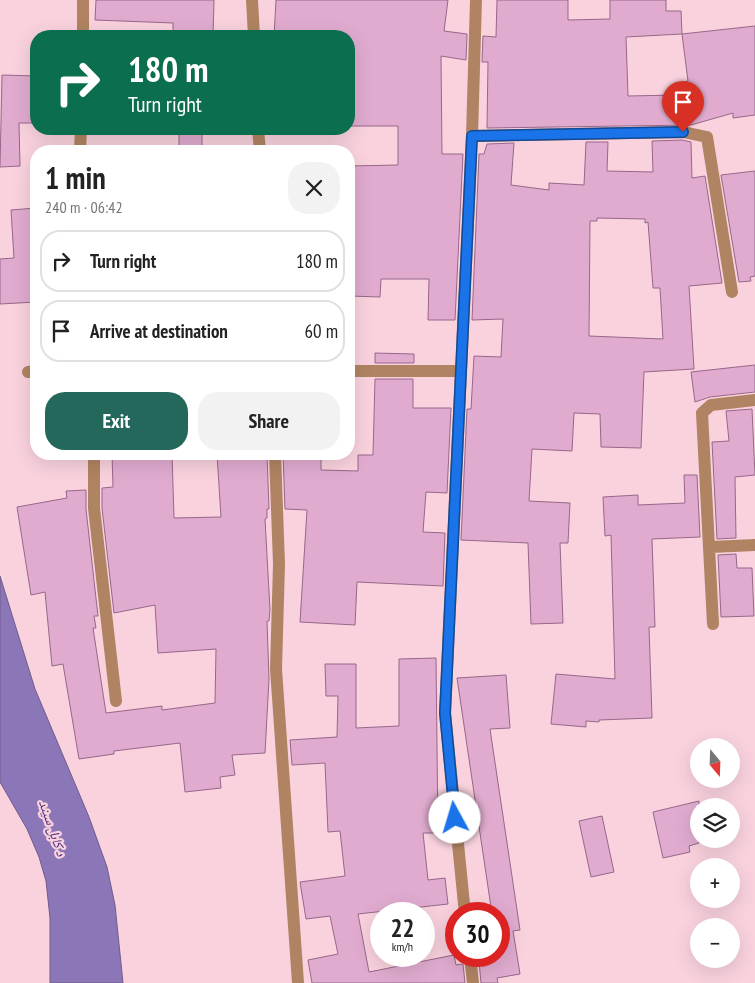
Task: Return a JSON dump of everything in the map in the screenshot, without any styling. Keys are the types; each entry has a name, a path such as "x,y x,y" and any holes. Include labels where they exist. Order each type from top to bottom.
{"street":[{"path":"83,0 83,30"},
{"path":"252,0 254,30"},
{"path":"464,902 445,713 472,136 476,0"},
{"path":"472,136 683,132 707,137 732,292"},
{"path":"355,371 461,371"},
{"path":"713,624 711,547 702,413 711,405 755,400"},
{"path":"94,460 94,508 116,701"},
{"path":"275,460 279,564 276,669 298,983"},
{"path":"711,547 755,545"},
{"path":"471,967 473,983"}],"water":[{"name":"د کابل سيند","path":"0,576 35,689 89,817 107,867 115,905 123,983 50,983 50,918 46,881 39,857 27,829 0,782"}],"building":[{"path":"96,0 214,0 213,30 173,30 173,23 95,20"},
{"path":"276,0 448,0 444,31 467,34 466,60 441,56 442,154 463,154 455,320 428,320 429,279 381,279 380,297 355,296 355,166 398,165 398,126 355,126 355,30 274,30"},
{"path":"497,0 568,0 568,20 610,19 610,0 666,0 666,11 681,11 682,34 755,26 755,115 733,118 733,113 691,125 487,128 488,62 482,62 483,36 496,37","holes":["682,34 688,81 674,85 677,95 628,96 626,37"]},
{"path":"2,75 30,76 30,123 19,123 20,166 0,167"},
{"path":"179,135 202,135 202,145 179,145"},
{"path":"682,140 691,142 692,178 705,176 722,283 689,286 694,369 644,372 641,448 601,447 600,414 574,413 572,451 532,449 529,501 570,503 568,543 560,543 563,623 531,624 528,543 461,540 467,409 471,409 474,356 501,357 503,319 472,320 479,154 484,154 487,144 514,143 511,185 549,190 549,183 584,185 586,142 608,142 607,171 653,172 652,141","holes":["597,218 645,219 645,223 648,222 653,288 660,288 663,339 589,336 590,221 597,221"]},
{"path":"755,171 755,276 750,277 751,281 739,282 721,175"},
{"path":"30,208 30,302 0,304 0,259 14,258 11,210"},
{"path":"375,353 414,354 414,363 375,363"},
{"path":"755,365 755,392 710,397 695,402 691,372"},
{"path":"375,379 413,379 413,408 451,408 447,493 426,492 423,532 445,533 443,586 357,582 355,625 300,622 307,510 285,509 283,460 321,460 321,470 358,471 358,455 373,455"},
{"path":"752,409 755,475 735,477 736,538 717,539 712,442 729,441 726,411"},
{"path":"112,460 172,460 174,518 221,517 217,460 267,460 269,509 267,509 267,518 265,519 270,610 269,621 267,621 269,679 265,753 232,755 235,775 220,777 221,788 185,792 180,743 114,751 114,754 79,759 63,664 52,666 45,592 31,595 17,507 67,498 66,491 86,490 86,509 98,616 94,616 96,628 93,628 106,713 162,706 162,710 215,703 216,649 158,653 155,605 114,613 102,508 102,488 113,487"},
{"path":"684,475 697,475 700,537 652,539 655,627 649,627 652,718 599,720 599,722 586,721 586,727 551,724 556,674 615,679 611,535 605,536 603,497 638,495 638,505 685,503"},
{"path":"736,554 737,568 752,568 754,616 721,617 718,555"},
{"path":"436,658 438,833 423,833 428,880 445,878 448,902 445,902 445,904 435,905 435,902 370,902 370,913 358,914 369,972 394,967 435,967 435,959 445,957 445,967 463,967 465,983 312,983 308,960 338,954 330,916 306,919 300,882 345,876 340,831 328,832 325,763 292,765 290,740 337,737 338,696 326,696 325,664 356,664 356,728 399,726 399,659"},
{"path":"506,675 510,728 490,729 520,930 513,931 520,974 497,978 498,983 481,983 480,967 510,967 510,902 490,902 457,678"},
{"path":"690,803 690,852 663,858 653,812"},
{"path":"602,816 614,872 591,877 579,821"}],"route":[{"path":"455,818 445,713 472,136 683,132"}]}
